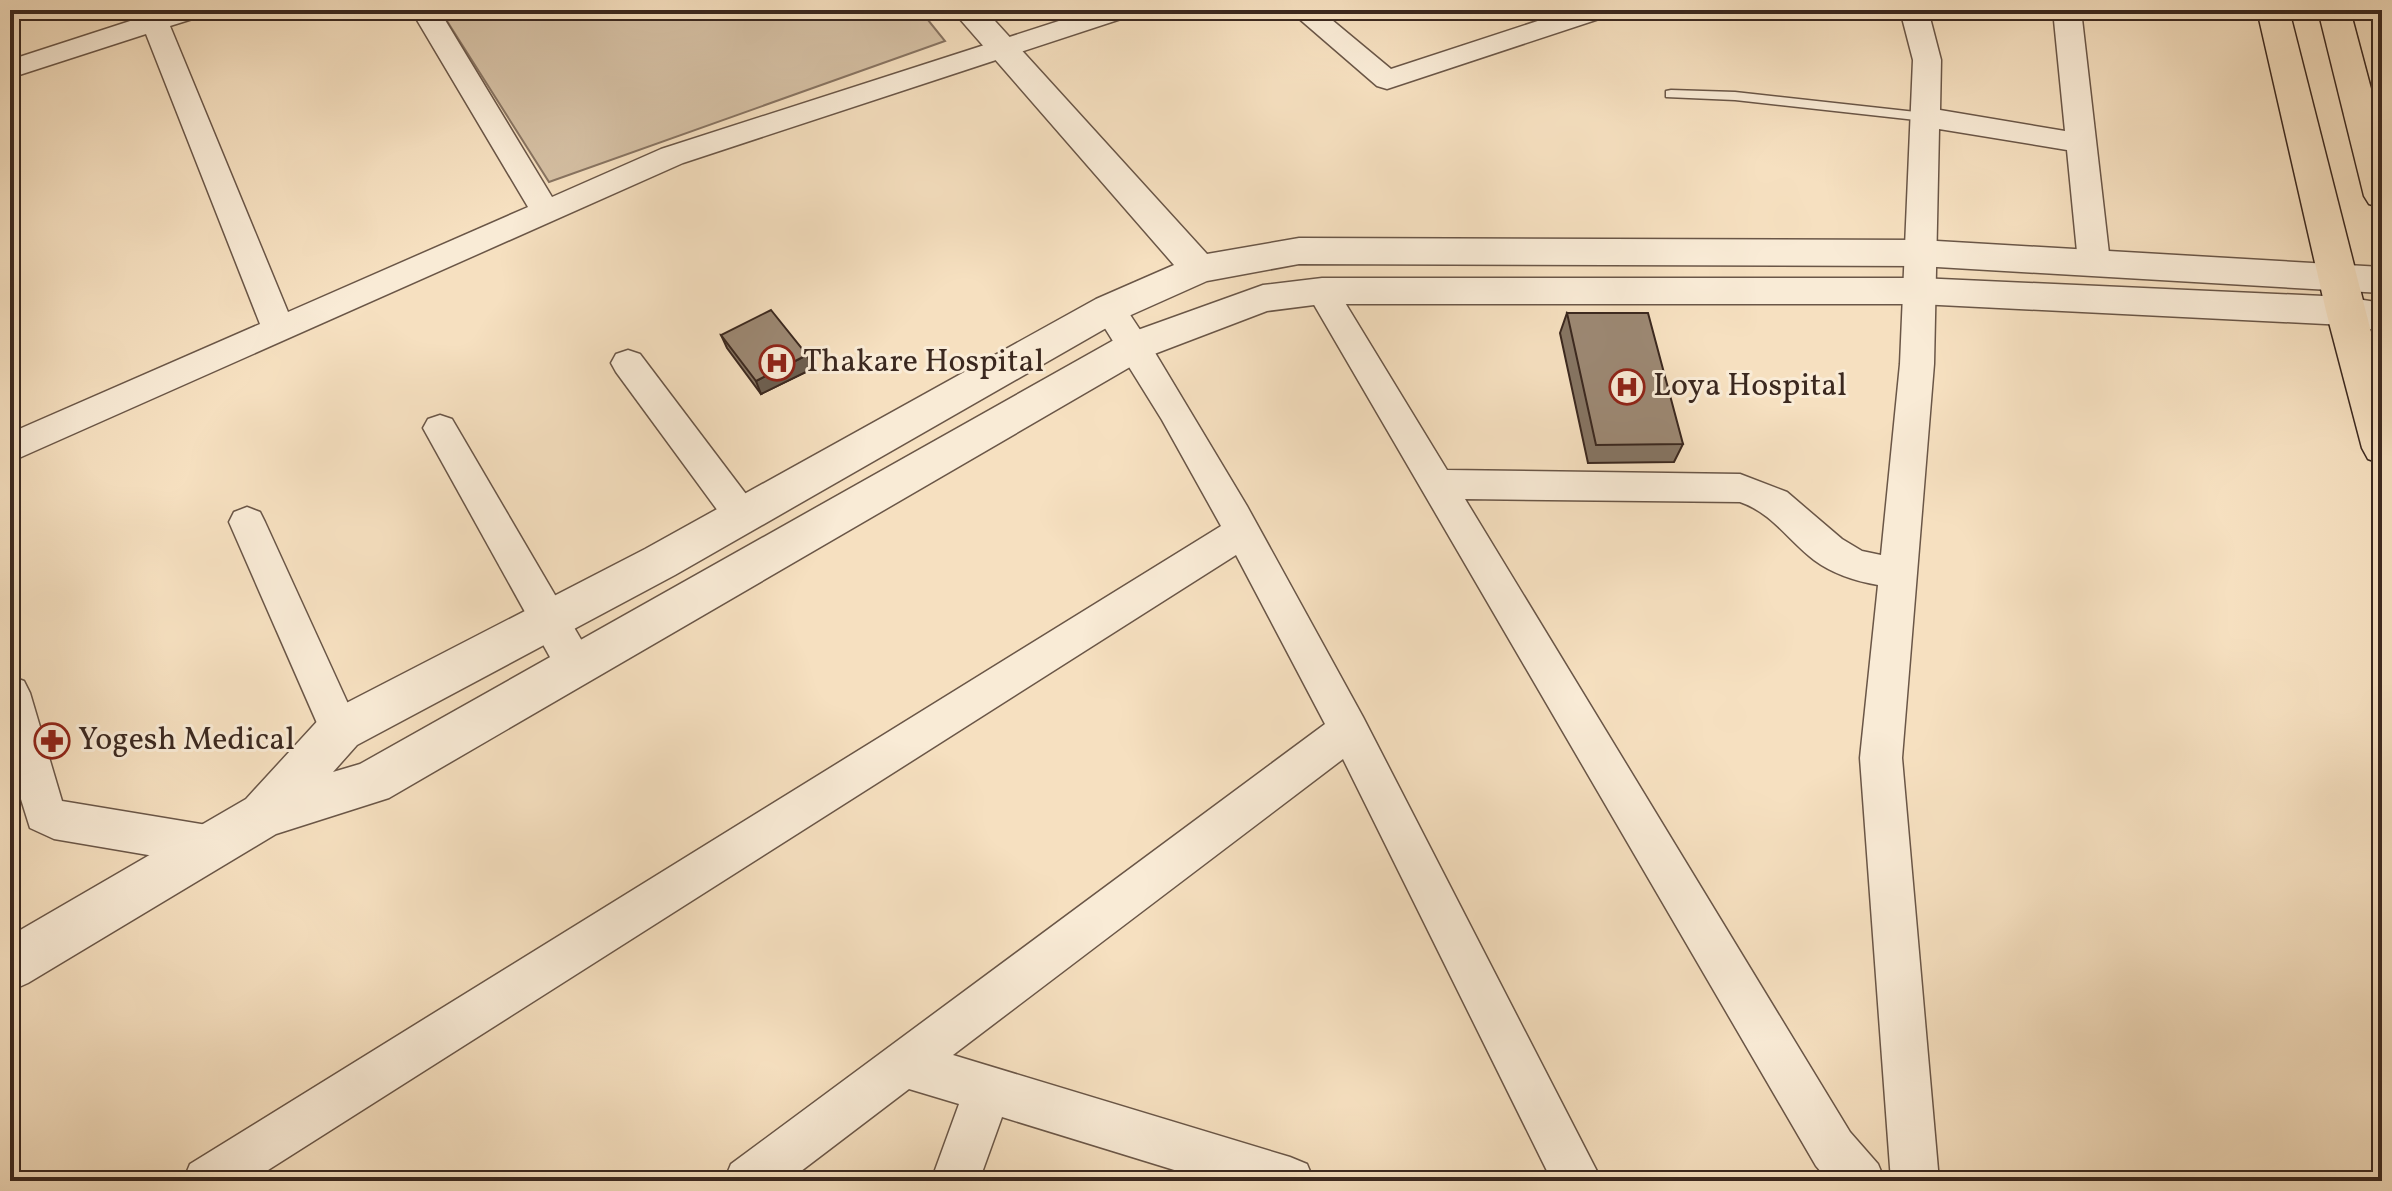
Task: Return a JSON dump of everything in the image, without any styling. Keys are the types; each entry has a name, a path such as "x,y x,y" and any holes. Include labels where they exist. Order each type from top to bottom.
{"main road":[{"path":"2273,10 2355,302 2382,448"},
{"path":"2334,10 2382,196"}],"street":[{"path":"10,69 192,10"},
{"path":"425,10 546,212"},
{"path":"968,10 1199,269"},
{"path":"10,448 672,156 1120,10"},
{"path":"1303,10 1387,80 1598,10"},
{"path":"1914,10 1927,60 1917,364 1881,758 1915,1181"},
{"path":"2067,10 2094,262"},
{"path":"155,22 279,329"},
{"path":"1925,117 2081,143"},
{"path":"263,815 340,730 742,516 1109,309 1199,269 1299,251 1919,272 2355,302 2382,280"},
{"path":"10,965 263,815 372,782 1135,346 1263,298 1322,291 1919,272 2094,262 2355,302"},
{"path":"1322,291 1833,1149 1861,1181"},
{"path":"1109,309 1135,346 1242,532 1349,730 1578,1181"},
{"path":"628,363 742,516"},
{"path":"440,428 575,665"},
{"path":"1435,484 1740,488 1764,494 1787,508 1841,558 1860,566 1898,573"},
{"path":"247,522 340,730"},
{"path":"207,1181 1242,532"},
{"path":"10,693 45,814 54,819 213,846"},
{"path":"748,1181 1349,730"},
{"path":"905,1064 1290,1181"},
{"path":"955,1181 989,1088"}],"lane":[{"path":"1671,94 1735,96 1925,117"}],"shaded area":[{"path":"440,10 920,10 945,41 549,182"}],"building":[{"path":"771,310 807,355 756,381 721,335"},
{"path":"1567,313 1648,313 1683,444 1596,445"}],"place":[{"name":"Thakare Hospital","path":"777,363"},
{"name":"Loya Hospital","path":"1627,387"},
{"name":"Yogesh Medical","path":"52,741"}]}
